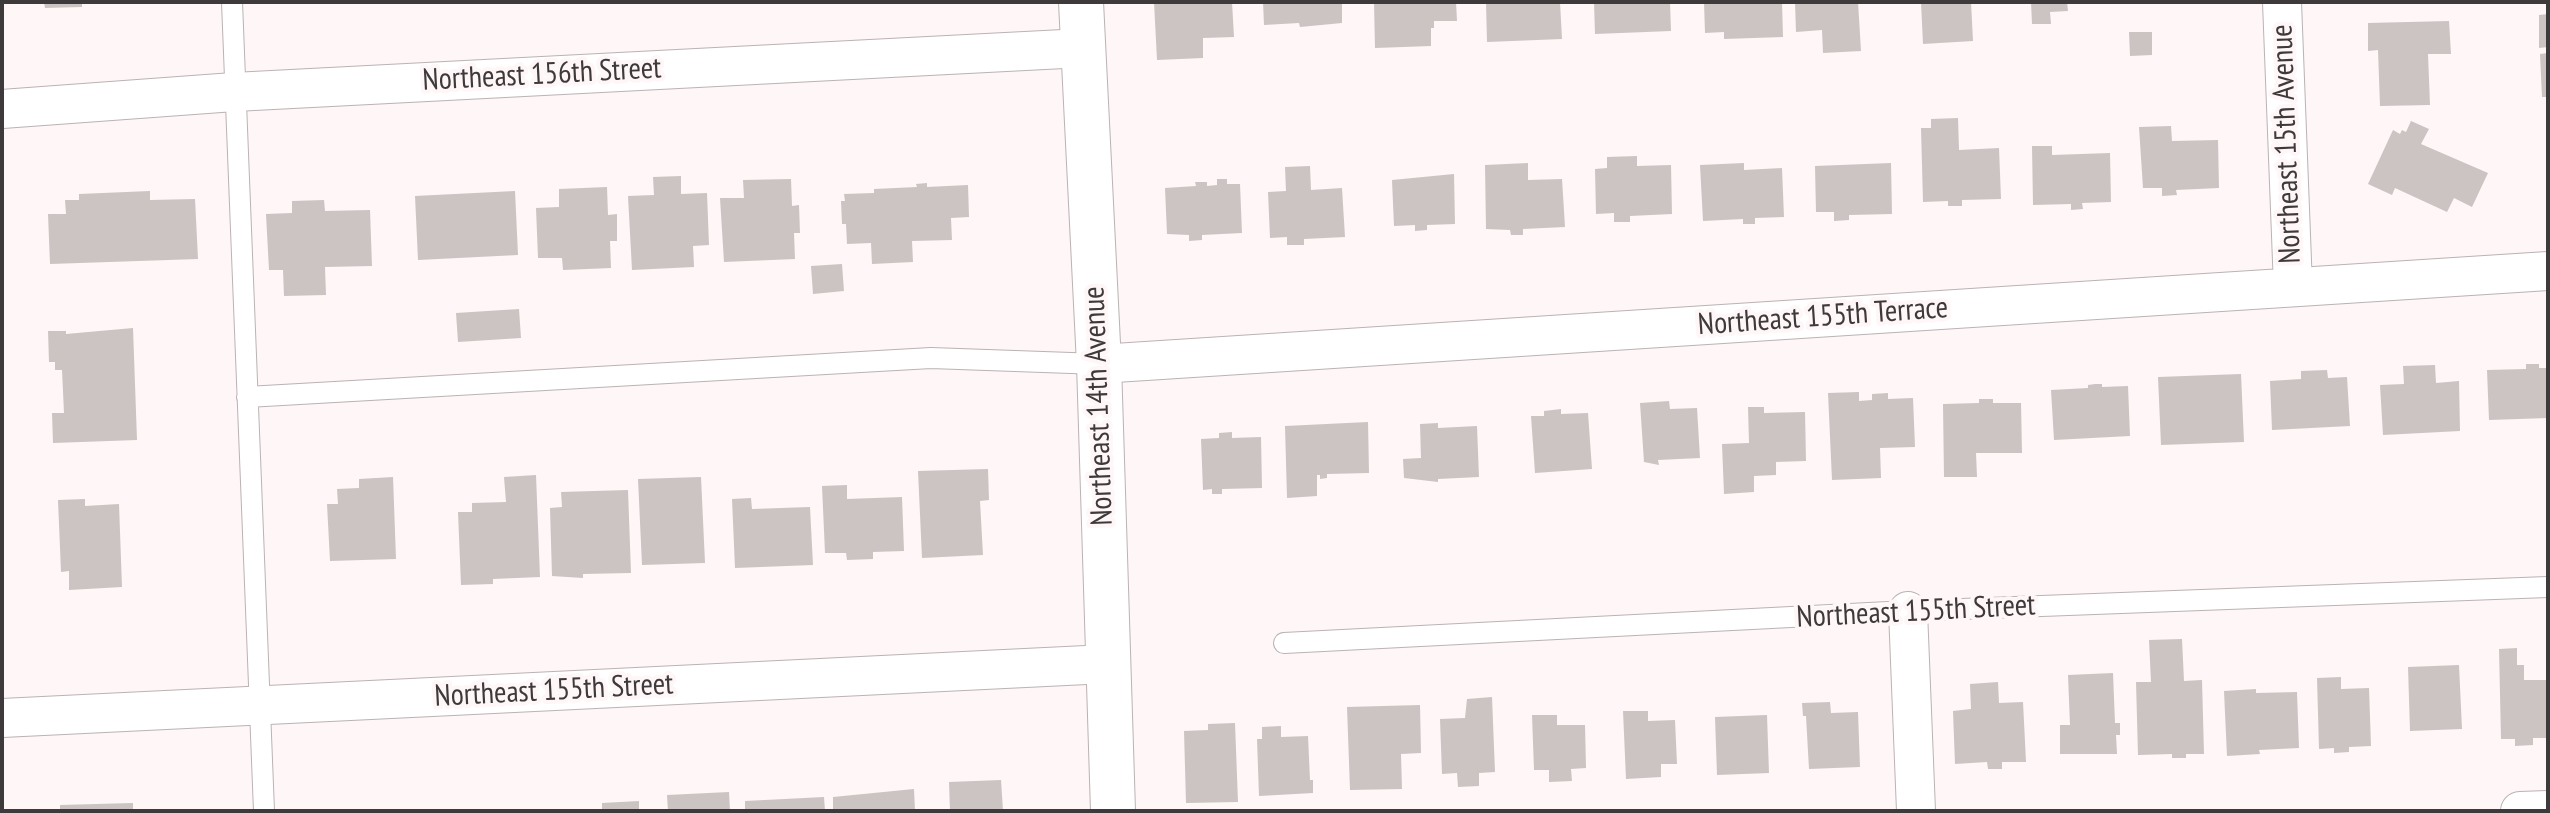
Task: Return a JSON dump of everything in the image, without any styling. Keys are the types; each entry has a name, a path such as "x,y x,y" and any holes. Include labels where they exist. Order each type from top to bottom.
{"street":[{"name":"Northeast 14th Avenue","path":"1081,2 1099,364 1113,811"},
{"name":"Northeast 15th Avenue","path":"2282,2 2293,287"},
{"name":"Northeast 156th Street","path":"2,109 234,92 1083,48"},
{"name":"Northeast 155th Terrace","path":"1099,364 2548,271"},
{"path":"1908,611 1916,811"},
{"name":"Northeast 155th Street","path":"2,718 1107,664"},
{"path":"2520,811 2548,810"}],"lane":[{"path":"232,2 264,811"},
{"path":"247,397 931,358 1099,364"},
{"name":"Northeast 155th Street","path":"1284,643 1908,611 2548,587"}],"building":[{"path":"44,2 82,2 82,7 45,8"},
{"path":"1154,2 1232,2 1234,37 1203,38 1203,58 1157,60"},
{"path":"1263,2 1342,2 1342,23 1300,27 1299,23 1264,25"},
{"path":"1374,2 1456,2 1457,21 1434,21 1431,46 1375,48"},
{"path":"1486,2 1560,2 1562,39 1487,42"},
{"path":"1594,2 1670,2 1671,31 1595,34"},
{"path":"1704,2 1782,2 1783,37 1724,39 1724,32 1705,33"},
{"path":"1795,2 1858,2 1861,51 1823,53 1822,30 1796,32"},
{"path":"1921,2 1971,2 1973,41 1923,44"},
{"path":"2031,2 2067,2 2068,11 2050,12 2051,24 2032,24"},
{"path":"2548,14 2548,47 2539,48 2539,15"},
{"path":"2449,21 2451,54 2428,54 2430,105 2380,106 2378,50 2368,51 2368,23"},
{"path":"2129,32 2152,32 2152,55 2130,56"},
{"path":"2548,53 2548,97 2542,97 2540,54"},
{"path":"1958,118 1959,150 1999,148 2001,199 1962,200 1962,206 1948,206 1948,201 1923,202 1921,128 1931,128 1931,119"},
{"path":"2411,121 2429,129 2421,144 2488,173 2472,207 2454,198 2447,212 2395,188 2392,195 2368,184 2393,130 2400,134 2402,130 2406,132"},
{"path":"2171,126 2172,141 2218,140 2219,188 2176,190 2177,195 2162,196 2162,188 2143,188 2139,127"},
{"path":"2032,146 2052,146 2052,155 2110,153 2111,202 2082,203 2083,209 2071,210 2071,204 2033,205"},
{"path":"1637,156 1637,166 1671,165 1672,214 1630,216 1630,222 1614,222 1614,213 1596,214 1595,169 1607,168 1607,157"},
{"path":"1528,163 1528,180 1562,179 1565,227 1523,229 1523,235 1511,235 1510,230 1486,229 1485,165"},
{"path":"1744,163 1744,170 1782,168 1784,217 1755,218 1755,224 1743,224 1743,219 1703,221 1700,165"},
{"path":"1891,163 1892,214 1849,215 1849,220 1834,221 1834,212 1816,212 1815,166"},
{"path":"1310,166 1311,190 1342,188 1345,237 1304,239 1304,245 1287,245 1287,237 1270,238 1268,192 1286,191 1285,167"},
{"path":"1454,174 1455,224 1427,225 1427,230 1415,231 1415,225 1394,226 1392,180"},
{"path":"681,176 681,194 707,193 709,245 693,246 694,267 632,270 628,196 654,195 653,177"},
{"path":"791,179 792,206 799,205 800,233 794,233 795,259 724,262 720,198 744,198 743,180"},
{"path":"1217,179 1227,179 1227,184 1240,184 1242,233 1202,235 1202,240 1189,241 1189,235 1167,234 1165,188 1196,186 1195,182 1217,185"},
{"path":"927,183 927,187 968,185 969,217 951,218 952,240 912,241 913,262 872,264 871,243 847,244 846,224 842,224 841,201 845,201 844,194 874,193 874,189 917,187 916,184"},
{"path":"607,187 608,215 617,214 617,241 610,241 611,268 563,270 562,258 538,258 536,208 559,207 559,189"},
{"path":"150,191 150,200 195,199 198,259 50,264 48,214 66,214 65,200 79,200 79,194"},
{"path":"515,191 518,255 418,260 415,196"},
{"path":"324,200 325,211 370,210 372,266 325,267 326,295 284,296 283,270 269,270 266,214 292,213 292,201"},
{"path":"842,264 844,291 813,294 811,266"},
{"path":"519,309 521,338 458,342 456,313"},
{"path":"133,328 137,440 53,443 52,413 64,413 62,370 55,370 55,362 49,362 48,331 66,331 66,334"},
{"path":"2526,364 2548,368 2548,418 2489,420 2487,370 2526,369"},
{"path":"2435,365 2436,383 2459,381 2460,431 2383,435 2380,385 2404,384 2403,366"},
{"path":"2327,370 2328,378 2347,377 2350,426 2272,430 2270,381 2301,379 2301,371"},
{"path":"2241,374 2244,442 2161,445 2158,377"},
{"path":"2102,384 2102,387 2128,386 2130,436 2054,440 2051,390"},
{"path":"1859,392 1859,401 1872,400 1872,394 1888,393 1888,399 1913,398 1915,447 1880,448 1881,478 1832,480 1828,393"},
{"path":"1979,399 1993,399 1993,403 2021,403 2022,453 1976,453 1977,477 1944,477 1943,404 1979,403"},
{"path":"1669,401 1670,409 1697,408 1700,458 1658,460 1659,465 1644,462 1640,403"},
{"path":"1748,407 1764,407 1764,413 1805,412 1806,461 1776,462 1776,475 1754,476 1754,492 1724,494 1722,444 1749,443"},
{"path":"1561,409 1561,414 1588,413 1592,469 1535,473 1531,416 1544,416 1544,411"},
{"path":"1368,422 1369,473 1327,474 1327,478 1320,479 1317,475 1317,496 1287,498 1285,426"},
{"path":"1438,423 1438,428 1477,426 1479,477 1438,479 1438,482 1404,478 1403,459 1421,458 1420,424"},
{"path":"1232,432 1232,438 1261,437 1262,488 1222,489 1222,494 1212,494 1212,489 1203,490 1201,439 1219,438 1219,433"},
{"path":"988,469 989,500 980,501 983,555 922,558 918,471"},
{"path":"536,475 540,577 493,579 493,584 461,585 458,512 472,512 472,503 506,502 504,477"},
{"path":"393,477 396,559 330,561 327,504 338,504 337,489 359,488 359,479"},
{"path":"701,477 705,563 642,565 638,479"},
{"path":"847,485 847,499 902,497 904,551 873,552 873,559 847,560 846,553 825,553 822,486"},
{"path":"628,490 631,573 583,574 583,578 552,576 550,508 562,507 561,492"},
{"path":"751,498 752,509 810,507 813,565 735,568 732,499"},
{"path":"85,499 85,506 119,504 122,587 69,590 69,571 61,572 58,500"},
{"path":"2182,639 2184,681 2202,680 2204,754 2186,754 2186,758 2172,758 2172,754 2138,755 2136,682 2151,682 2149,640"},
{"path":"2517,648 2517,665 2524,665 2524,680 2548,680 2548,738 2533,738 2533,745 2515,746 2515,739 2501,739 2499,649"},
{"path":"2459,665 2462,729 2410,731 2408,667"},
{"path":"2113,673 2115,723 2120,723 2120,735 2116,735 2117,754 2060,754 2060,725 2070,725 2068,675"},
{"path":"2341,677 2341,689 2369,688 2371,746 2349,747 2349,752 2334,753 2334,748 2319,749 2317,678"},
{"path":"1998,682 1999,703 2023,702 2026,762 2002,762 2002,769 1988,769 1987,762 1955,764 1953,711 1971,709 1970,684"},
{"path":"2256,689 2256,693 2297,692 2299,748 2259,750 2260,754 2227,756 2224,691"},
{"path":"1492,697 1495,772 1479,773 1479,786 1458,787 1457,773 1442,774 1440,719 1465,718 1467,699"},
{"path":"1830,702 1831,713 1858,712 1860,767 1809,769 1806,716 1803,716 1802,703"},
{"path":"1420,705 1421,753 1401,754 1402,789 1350,790 1347,707"},
{"path":"1623,711 1648,711 1648,721 1675,720 1677,764 1661,764 1661,777 1626,779"},
{"path":"1532,715 1557,715 1557,725 1585,725 1586,768 1571,769 1572,781 1549,782 1549,770 1534,770"},
{"path":"1767,715 1769,773 1717,775 1715,717"},
{"path":"1235,723 1238,802 1186,803 1184,731 1208,730 1208,724"},
{"path":"1281,726 1281,737 1308,736 1313,793 1259,796 1257,739 1262,739 1262,727"},
{"path":"1001,780 1003,811 950,811 949,782"},
{"path":"914,789 915,811 833,811 833,797"},
{"path":"729,792 730,811 668,811 667,795"},
{"path":"824,797 825,811 745,811 745,801"},
{"path":"639,801 639,811 602,811 602,803"},
{"path":"133,803 133,811 60,811 60,805"}]}
